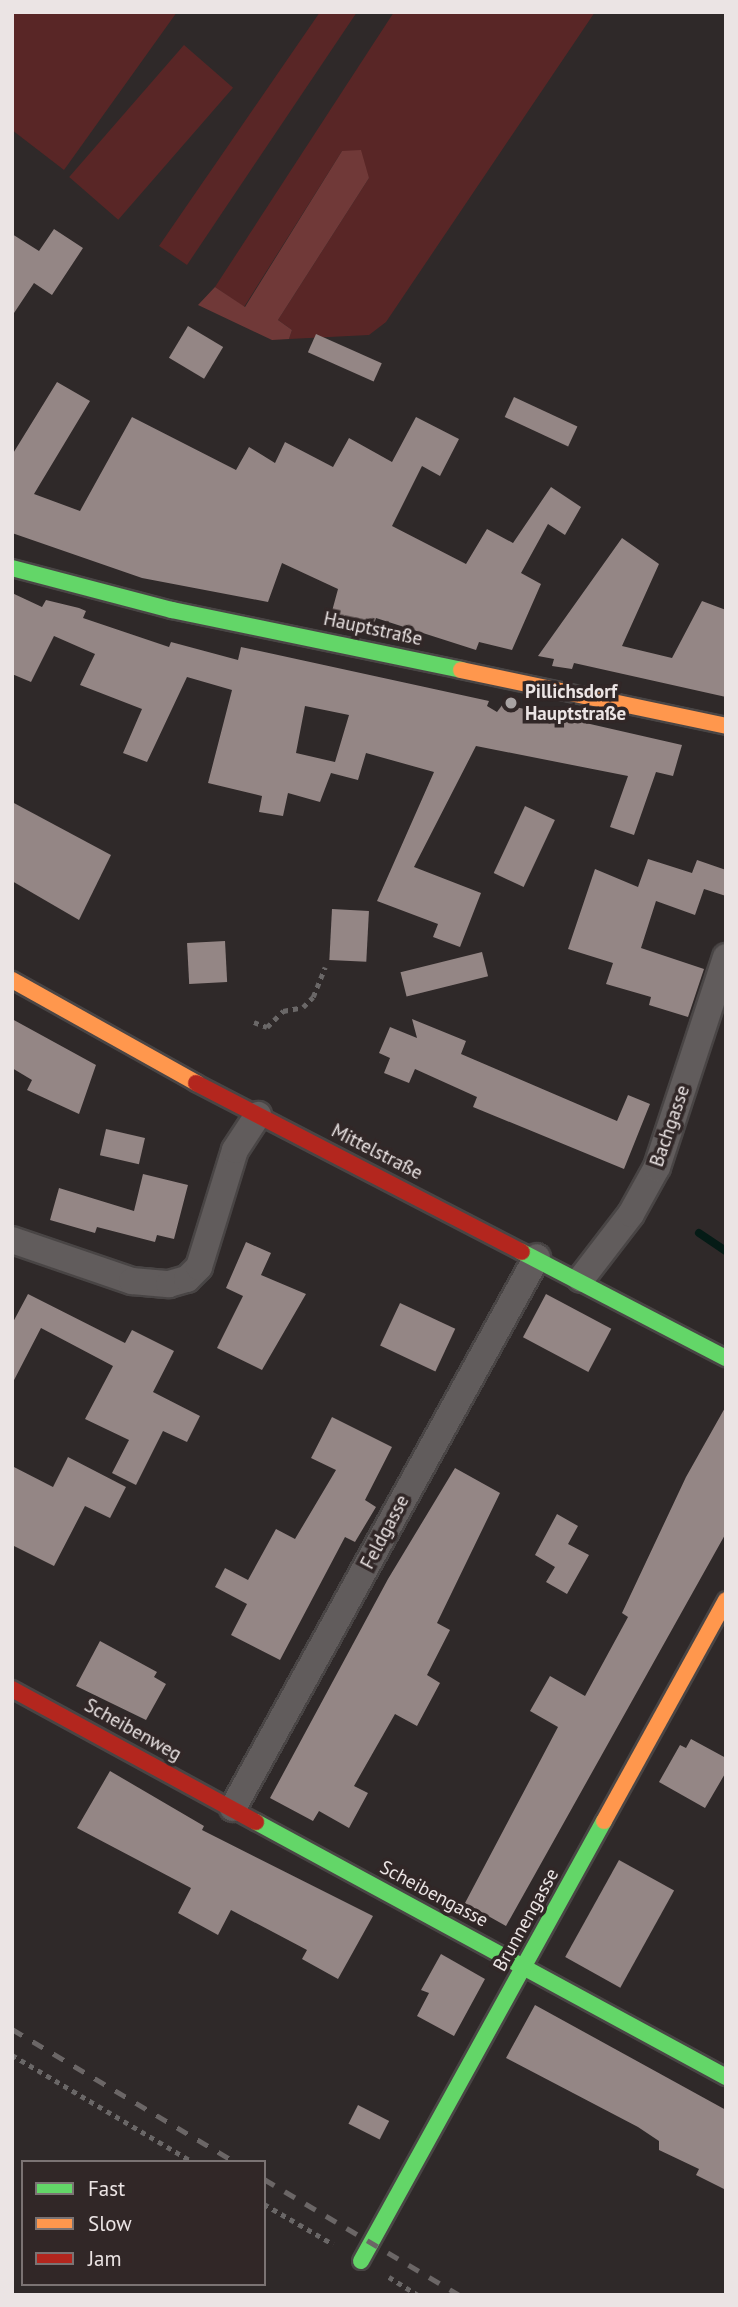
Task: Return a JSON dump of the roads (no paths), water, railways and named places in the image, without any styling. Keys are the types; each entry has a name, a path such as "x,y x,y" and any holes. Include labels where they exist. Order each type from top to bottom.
{"street":[{"name":"Hauptstraße","path":"12,568 172,610 726,726"},
{"name":"Bachgasse","path":"580,1279 631,1214 657,1167 726,957"},
{"name":"Mittelstraße","path":"12,980 82,1024 537,1256 726,1358"},
{"path":"12,1240 132,1281 169,1284 187,1279 199,1267 235,1150 258,1115"},
{"name":"Feldgasse","path":"233,1808 537,1256"},
{"name":"Brunnengasse","path":"360,2261 726,1600"},
{"name":"Scheibenweg","path":"12,1689 233,1808"},
{"name":"Scheibengasse","path":"233,1808 726,2077"}],"waterway":[{"path":"699,1233 726,1251"}],"railway":[{"path":"12,2029 232,2160"},
{"path":"266,2180 459,2295"}],"place":[{"name":"Pillichsdorf Hauptstraße","path":"511,703"}]}
